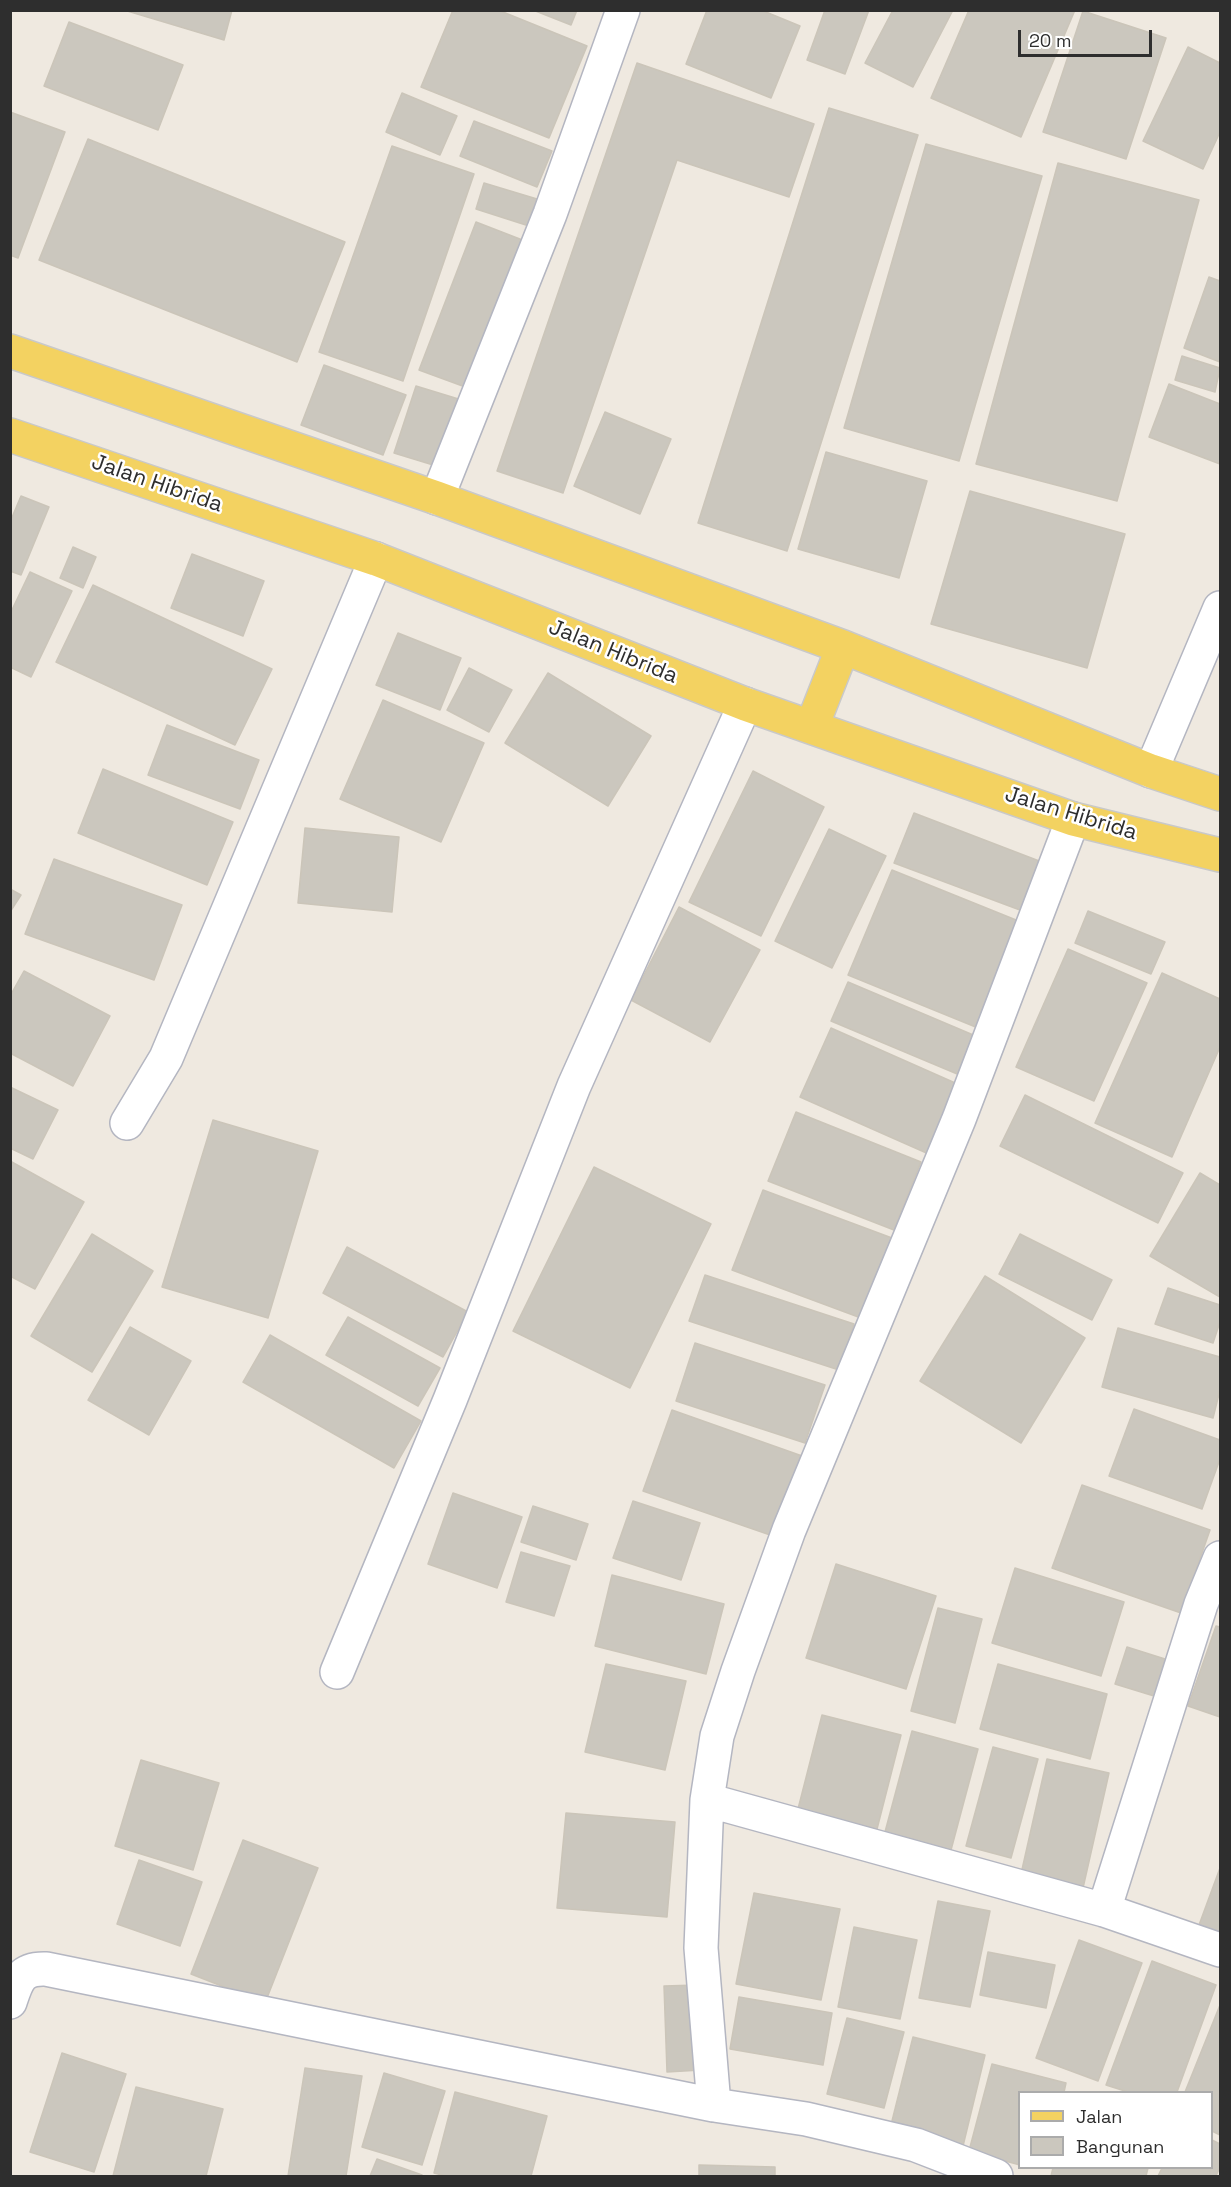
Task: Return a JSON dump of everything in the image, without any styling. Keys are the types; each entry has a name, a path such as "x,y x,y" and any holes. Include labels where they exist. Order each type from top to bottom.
{"main road":[{"path":"10,351 437,498 843,647 1151,771 1221,794"},
{"name":"Jalan Hibrida","path":"10,435 376,559 745,704 1073,819 1221,855"},
{"path":"812,726 843,647"}],"street":[{"path":"437,498 550,214 623,10"},
{"path":"127,1123 166,1058 376,559"},
{"path":"1151,771 1221,608"},
{"path":"337,1672 450,1400 574,1086 745,704"},
{"path":"714,2105 701,1948 707,1800 717,1736 789,1530 959,1119 1073,819"},
{"path":"1104,1910 1201,1604 1221,1558"},
{"path":"707,1800 1104,1910 1221,1950"},
{"path":"10,2002 16,1983 23,1974 34,1969 46,1969 714,2105 806,2119 905,2142 981,2174"}],"building":[{"path":"124,10 232,10 224,40"},
{"path":"453,10 498,10 587,46 549,138 421,87"},
{"path":"533,10 577,10 571,25"},
{"path":"707,10 761,10 800,26 771,98 686,64"},
{"path":"825,10 869,10 845,74 807,60"},
{"path":"893,10 953,10 913,87 865,63"},
{"path":"969,10 1075,10 1021,137 931,98"},
{"path":"1083,11 1166,38 1126,159 1043,132"},
{"path":"69,22 183,65 158,130 44,86"},
{"path":"1188,47 1220,63 1220,132 1203,169 1143,141"},
{"path":"637,63 814,124 789,197 677,160 563,493 497,471"},
{"path":"402,93 457,116 440,155 386,132"},
{"path":"829,108 918,135 787,551 698,523"},
{"path":"10,112 65,132 18,258 10,255"},
{"path":"474,121 552,151 537,187 460,156"},
{"path":"88,139 345,242 297,362 39,260"},
{"path":"926,144 1042,176 959,461 844,428"},
{"path":"392,146 474,174 403,381 319,352"},
{"path":"1058,163 1199,200 1117,501 976,464"},
{"path":"484,183 537,199 529,226 476,209"},
{"path":"476,222 525,241 468,388 419,370"},
{"path":"1209,277 1220,281 1220,362 1184,348"},
{"path":"1182,356 1220,368 1215,392 1175,380"},
{"path":"324,365 406,395 383,455 301,425"},
{"path":"1169,384 1220,404 1220,464 1149,437"},
{"path":"416,386 465,401 443,468 394,453"},
{"path":"605,412 671,439 640,514 574,486"},
{"path":"826,452 927,481 899,578 798,549"},
{"path":"970,491 1125,534 1087,668 931,624"},
{"path":"21,496 49,507 21,575 10,571 10,522"},
{"path":"73,547 96,557 83,588 60,578"},
{"path":"192,554 264,581 243,636 171,608"},
{"path":"30,572 72,591 31,677 10,667 10,614"},
{"path":"93,585 272,669 235,745 56,662"},
{"path":"398,633 461,658 440,710 376,685"},
{"path":"469,668 512,690 489,732 447,710"},
{"path":"548,673 651,736 608,806 505,743"},
{"path":"383,700 484,743 441,842 340,799"},
{"path":"167,725 259,760 240,809 148,775"},
{"path":"103,769 233,822 207,885 78,833"},
{"path":"753,771 824,807 761,936 689,902"},
{"path":"914,813 1047,864 1028,913 894,863"},
{"path":"305,828 399,837 392,912 298,903"},
{"path":"829,829 886,856 832,968 775,941"},
{"path":"54,859 182,905 154,980 25,934"},
{"path":"892,870 1026,924 983,1030 848,975"},
{"path":"10,889 21,895 10,912"},
{"path":"679,907 760,950 710,1042 631,1000"},
{"path":"1088,911 1165,942 1151,974 1075,943"},
{"path":"1068,949 1147,983 1094,1101 1016,1067"},
{"path":"24,971 110,1016 73,1086 10,1053 10,996"},
{"path":"1162,973 1220,999 1220,1047 1172,1157 1095,1123"},
{"path":"848,982 978,1037 962,1076 831,1021"},
{"path":"831,1028 962,1086 931,1155 800,1097"},
{"path":"10,1087 58,1110 33,1159 10,1148"},
{"path":"1025,1095 1183,1173 1158,1223 1000,1146"},
{"path":"796,1112 921,1162 894,1230 768,1181"},
{"path":"213,1120 318,1151 268,1318 162,1287"},
{"path":"10,1161 84,1202 35,1289 10,1276"},
{"path":"594,1167 711,1224 630,1388 513,1331"},
{"path":"1200,1173 1220,1185 1220,1297 1150,1256"},
{"path":"763,1190 892,1238 861,1318 732,1270"},
{"path":"92,1234 153,1271 92,1372 31,1336"},
{"path":"1020,1234 1112,1280 1092,1320 999,1274"},
{"path":"347,1247 468,1312 443,1357 323,1293"},
{"path":"705,1275 854,1324 839,1370 689,1321"},
{"path":"985,1276 1085,1338 1021,1443 920,1381"},
{"path":"1168,1288 1220,1305 1220,1322 1213,1343 1155,1324"},
{"path":"348,1317 440,1368 418,1406 326,1355"},
{"path":"130,1327 191,1361 149,1435 88,1400"},
{"path":"1118,1328 1220,1357 1220,1390 1213,1418 1102,1387"},
{"path":"270,1335 421,1421 394,1468 243,1382"},
{"path":"695,1343 825,1385 805,1443 676,1401"},
{"path":"1134,1409 1220,1440 1220,1459 1202,1509 1109,1476"},
{"path":"672,1410 805,1457 776,1537 643,1491"},
{"path":"1082,1485 1210,1530 1181,1613 1052,1568"},
{"path":"453,1493 522,1517 497,1588 428,1564"},
{"path":"633,1501 700,1523 681,1580 613,1558"},
{"path":"533,1506 588,1524 576,1560 521,1542"},
{"path":"521,1552 570,1566 554,1616 506,1602"},
{"path":"836,1564 936,1596 906,1689 806,1658"},
{"path":"1015,1568 1124,1602 1101,1676 992,1643"},
{"path":"612,1575 724,1604 706,1674 595,1646"},
{"path":"938,1608 982,1619 955,1723 911,1711"},
{"path":"1216,1626 1220,1627 1220,1717 1188,1706"},
{"path":"1127,1647 1165,1659 1154,1696 1115,1684"},
{"path":"606,1664 686,1681 665,1770 585,1752"},
{"path":"998,1664 1107,1694 1090,1759 980,1729"},
{"path":"822,1715 901,1735 877,1829 798,1809"},
{"path":"912,1731 978,1749 951,1850 885,1832"},
{"path":"993,1747 1038,1759 1011,1858 966,1846"},
{"path":"1047,1759 1109,1773 1083,1888 1021,1874"},
{"path":"141,1760 219,1783 193,1870 115,1846"},
{"path":"566,1813 675,1822 667,1917 557,1908"},
{"path":"243,1840 318,1868 265,2003 191,1974"},
{"path":"139,1860 202,1882 180,1946 117,1924"},
{"path":"1220,1868 1220,1933 1199,1925"},
{"path":"754,1893 840,1909 821,2000 736,1984"},
{"path":"938,1901 990,1911 970,2007 919,1998"},
{"path":"854,1927 917,1940 900,2019 838,2007"},
{"path":"1079,1940 1142,1963 1098,2081 1036,2058"},
{"path":"988,1952 1055,1965 1046,2008 980,1995"},
{"path":"1152,1961 1216,1985 1177,2091 1125,2091 1106,2085"},
{"path":"697,1985 701,2070 667,2072 664,1986"},
{"path":"739,1997 832,2013 823,2065 730,2049"},
{"path":"1220,2005 1220,2135 1213,2132 1213,2091 1185,2091"},
{"path":"847,2018 904,2032 884,2108 827,2094"},
{"path":"913,2037 985,2055 963,2146 890,2129"},
{"path":"62,2053 126,2074 94,2172 30,2152"},
{"path":"992,2064 1066,2083 1064,2091 1018,2091 1018,2164 969,2151"},
{"path":"305,2068 362,2076 346,2176 288,2176"},
{"path":"384,2073 445,2091 422,2165 362,2147"},
{"path":"136,2087 223,2109 206,2176 113,2176"},
{"path":"455,2092 547,2116 531,2176 446,2176 434,2173"},
{"path":"1213,2140 1220,2144 1220,2167 1216,2176 1158,2176 1162,2169 1213,2169"},
{"path":"377,2159 422,2175 370,2176"},
{"path":"699,2165 775,2167 775,2176 699,2176"},
{"path":"1053,2169 1148,2169 1146,2176 1051,2176"}]}
